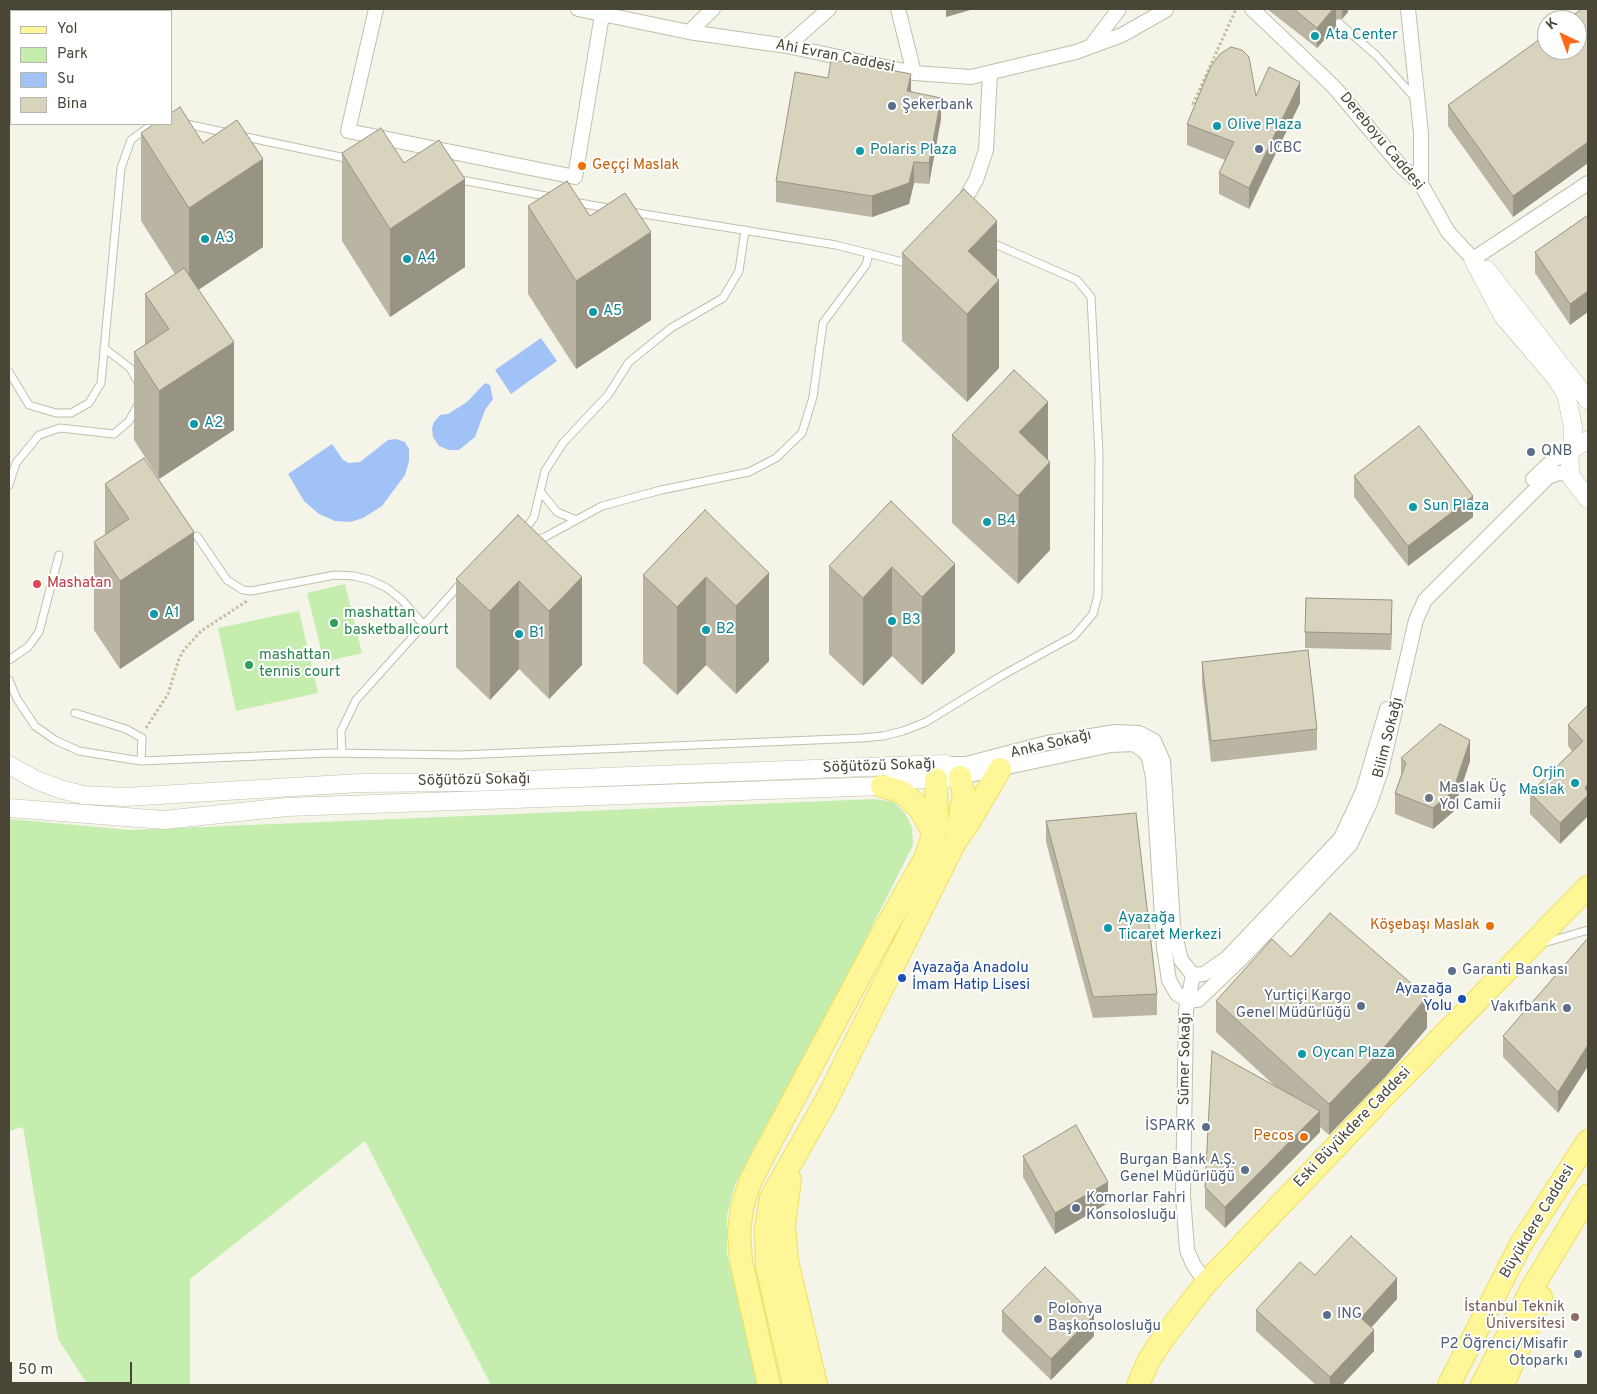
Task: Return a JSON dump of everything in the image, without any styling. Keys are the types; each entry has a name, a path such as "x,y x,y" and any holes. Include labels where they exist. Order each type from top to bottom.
{"main road":[{"path":"769,1385 741,1261 739,1232 742,1208 750,1182 880,938 925,859 945,838 969,822 1000,769"},
{"path":"794,1385 767,1266 766,1228 771,1198 784,1172 799,1151 945,838 937,812 947,773"},
{"path":"882,786 902,792 920,809 945,838"},
{"name":"Eski Büyükdere Caddesi","path":"1138,1385 1149,1360 1162,1340 1206,1283 1390,1090 1588,887"},
{"name":"Büyükdere Caddesi","path":"1449,1385 1522,1244 1588,1141"},
{"path":"799,1151 785,1210 784,1237 793,1293 816,1385"},
{"name":"Büyükdere Caddesi","path":"1482,1385 1555,1248 1588,1196"},
{"path":"1503,1385 1536,1313 1555,1248"}],"street":[{"path":"376,9 348,131 575,177 611,14"},
{"name":"Ahi Evran Caddesi","path":"578,9 611,14 689,32 787,46 914,72 971,77 990,74 1090,46 1122,35 1169,10"},
{"path":"689,32 713,9"},
{"path":"787,46 830,9"},
{"path":"898,9 914,72"},
{"path":"1090,46 1119,9"},
{"path":"1150,9 1169,10"},
{"name":"Dereboyu Caddesi","path":"1252,9 1334,87 1399,164 1421,184 1448,232 1473,260 1503,316 1556,378 1566,394 1573,427 1572,449 1569,457 1582,489"},
{"path":"1408,9 1421,133 1421,184"},
{"path":"968,194 976,180 986,150 990,74"},
{"path":"1588,183 1473,260 1487,270 1588,400"},
{"path":"1572,449 1588,440"},
{"name":"Bilim Sokağı","path":"1193,975 1204,974 1227,958 1341,838 1355,811 1371,766 1414,602 1530,482 1552,461 1572,449"},
{"name":"Bilim Sokağı","path":"1188,1000 1198,1000 1205,995 1350,845 1370,804 1381,771 1416,620 1425,600 1548,477 1559,473 1568,474 1582,489"},
{"name":"Anka Sokağı","path":"947,773 966,764 1047,743 1116,732 1139,733 1154,741 1163,761 1173,926 1181,960 1193,975"},
{"name":"Anka Sokağı","path":"947,773 1000,769 1111,745 1134,744 1144,751"},
{"name":"Sümer Sokağı","path":"1144,751 1149,758 1153,777 1164,947 1169,980 1177,994 1188,1000 1183,1196 1185,1239 1193,1264 1206,1283"},
{"name":"Söğütözü Sokağı","path":"9,765 36,780 60,789 83,795 125,797 360,783 947,773"},
{"name":"Söğütözü Sokağı","path":"9,808 164,820 287,807 381,802 540,800 882,786 947,773"},
{"path":"1188,1000 1193,975"}],"lane":[{"path":"1339,23 1377,56 1418,101"},
{"path":"172,124 182,123 354,159"},
{"path":"9,372 29,404 56,413 71,413 89,403 101,383 121,168 132,140 150,126 160,125"},
{"path":"452,178 558,198"},
{"path":"568,200 836,245 916,265"},
{"path":"744,230 739,271 723,298 671,328 629,362 608,395 564,443 545,471 534,517 521,541 546,536 602,506 661,490 749,472 776,458 802,433 813,398 823,323 866,265 869,253"},
{"path":"9,680 17,699 35,726 55,740 80,751 141,761 342,753 460,755 883,736 926,722 1001,676 1074,636 1093,614 1100,581 1099,455 1091,297 1077,280 997,245 980,245"},
{"path":"9,485 16,463 39,435 60,428 114,434 129,420 138,406 139,385 130,368 104,348"},
{"path":"540,491 557,512 576,520"},
{"path":"197,536 227,580 235,586 251,591 335,575 354,576 370,580 387,588 402,600 423,624"},
{"path":"9,660 28,647 39,632 59,555"},
{"path":"342,753 341,731 356,700 469,575"},
{"path":"75,713 126,729 142,738 141,761"},
{"path":"1529,947 1588,930"}],"path":[{"path":"1203,106 1193,104 1236,9"},
{"path":"142,738 148,722 168,694 178,658 201,631 246,602 251,591"}],"green space":[{"name":"mashattan basketballcourt","path":"345,584 362,653 324,662 307,593"},
{"path":"299,611 318,693 236,711 218,628"},
{"path":"875,799 894,802 905,813 912,827 913,845 848,974 735,1185 727,1215 727,1255 759,1385 491,1385 365,1141 190,1279 190,1385 88,1385 58,1339 23,1127 9,1131 9,819 130,830"}],"water":[{"path":"541,338 557,361 511,394 495,370"},
{"path":"485,383 490,385 493,399 485,410 475,437 459,450 449,450 439,446 433,437 432,428 434,422 440,415 448,414 467,402"},
{"path":"396,439 405,442 409,449 409,461 405,475 382,506 363,518 350,522 335,521 319,514 304,501 288,474 332,444 343,460 349,463 360,462 388,440"}],"building":[{"path":"1294,9 1333,9 1317,28"},
{"path":"1588,9 1588,142 1513,196 1448,105 1537,41 1537,60 1587,60 1587,10 1581,10"},
{"path":"1231,47 1242,50 1249,57 1256,96 1269,67 1300,82 1249,188 1219,173 1234,142 1187,124 1211,66 1220,54"},
{"name":"Polaris Plaza","path":"831,60 911,74 907,91 941,98 929,163 914,162 909,183 872,196 776,181 795,72 828,78"},
{"path":"180,107 203,143 237,120 263,159 189,208 141,133 153,125 172,125 172,112"},
{"path":"381,128 404,163 439,140 465,179 390,229 342,153"},
{"path":"567,181 590,216 625,193 651,232 576,281 528,206"},
{"path":"964,189 997,221 968,251 999,280 967,314 902,253"},
{"path":"1588,215 1588,291 1570,304 1535,252"},
{"path":"184,268 234,342 159,391 134,352 169,329 145,294"},
{"path":"1014,370 1048,402 1019,432 1050,462 1018,496 952,435"},
{"name":"Sun Plaza","path":"1419,426 1473,496 1408,546 1354,476"},
{"path":"144,458 194,532 120,581 94,542 129,519 105,484"},
{"path":"891,501 955,564 922,597 892,567 863,598 829,566"},
{"path":"705,510 769,573 736,606 706,577 677,607 643,575"},
{"path":"518,515 582,577 549,611 519,581 490,611 456,579"},
{"path":"1306,598 1392,600 1391,634 1305,632"},
{"path":"1308,650 1317,729 1211,741 1202,662"},
{"path":"1588,705 1588,784 1585,788 1588,795 1560,823 1530,793 1583,741 1568,725"},
{"name":"Maslak Üç Yol Camii","path":"1440,724 1470,740 1453,791 1433,808 1395,793 1406,763 1401,758"},
{"name":"Ayazağa Ticaret Merkezi","path":"1136,813 1157,994 1093,997 1046,821"},
{"path":"1330,913 1427,997 1387,1044 1329,1104 1216,1001 1272,939 1291,957"},
{"name":"Vakıfbank","path":"1588,938 1588,1045 1558,1092 1503,1036"},
{"name":"Burgan Bank A.Ş. Genel Müdürlüğü","path":"1212,1051 1320,1111 1225,1207 1205,1187"},
{"path":"1076,1125 1108,1182 1055,1213 1023,1156"},
{"name":"ING","path":"1351,1236 1397,1278 1361,1318 1374,1330 1330,1377 1256,1310 1300,1262 1315,1275"},
{"path":"1045,1267 1094,1315 1051,1359 1002,1311"}],"place":[{"name":"Ata Center","path":"1315,36"},
{"name":"Şekerbank","path":"892,106"},
{"name":"Olive Plaza","path":"1217,126"},
{"name":"ICBC","path":"1259,149"},
{"name":"Polaris Plaza","path":"860,151"},
{"name":"Geççi Maslak","path":"582,166"},
{"name":"A3","path":"205,239"},
{"name":"A4","path":"407,259"},
{"name":"A5","path":"593,312"},
{"name":"A2","path":"194,424"},
{"name":"QNB","path":"1531,452"},
{"name":"Sun Plaza","path":"1413,507"},
{"name":"B4","path":"987,522"},
{"name":"Mashatan","path":"37,584"},
{"name":"A1","path":"154,614"},
{"name":"B3","path":"892,621"},
{"name":"mashattan basketballcourt","path":"334,623"},
{"name":"B2","path":"706,630"},
{"name":"B1","path":"519,634"},
{"name":"mashattan tennis court","path":"249,665"},
{"name":"Orjin Maslak","path":"1575,783"},
{"name":"Maslak Üç Yol Camii","path":"1429,798"},
{"name":"Köşebaşı Maslak","path":"1490,926"},
{"name":"Ayazağa Ticaret Merkezi","path":"1108,928"},
{"name":"Garanti Bankası","path":"1452,971"},
{"name":"Ayazağa Anadolu İmam Hatip Lisesi","path":"902,978"},
{"name":"Ayazağa Yolu","path":"1462,999"},
{"name":"Yurtiçi Kargo Genel Müdürlüğü","path":"1361,1006"},
{"name":"Vakıfbank","path":"1567,1008"},
{"name":"Oycan Plaza","path":"1302,1054"},
{"name":"İSPARK","path":"1206,1127"},
{"name":"Pecos","path":"1304,1137"},
{"name":"Burgan Bank A.Ş. Genel Müdürlüğü","path":"1245,1170"},
{"name":"Komorlar Fahri Konsolosluğu","path":"1076,1208"},
{"name":"ING","path":"1327,1315"},
{"name":"İstanbul Teknik Üniversitesi","path":"1575,1317"},
{"name":"Polonya Başkonsolosluğu","path":"1038,1319"},
{"name":"P2 Öğrenci/Misafir Otoparkı","path":"1578,1354"}]}
